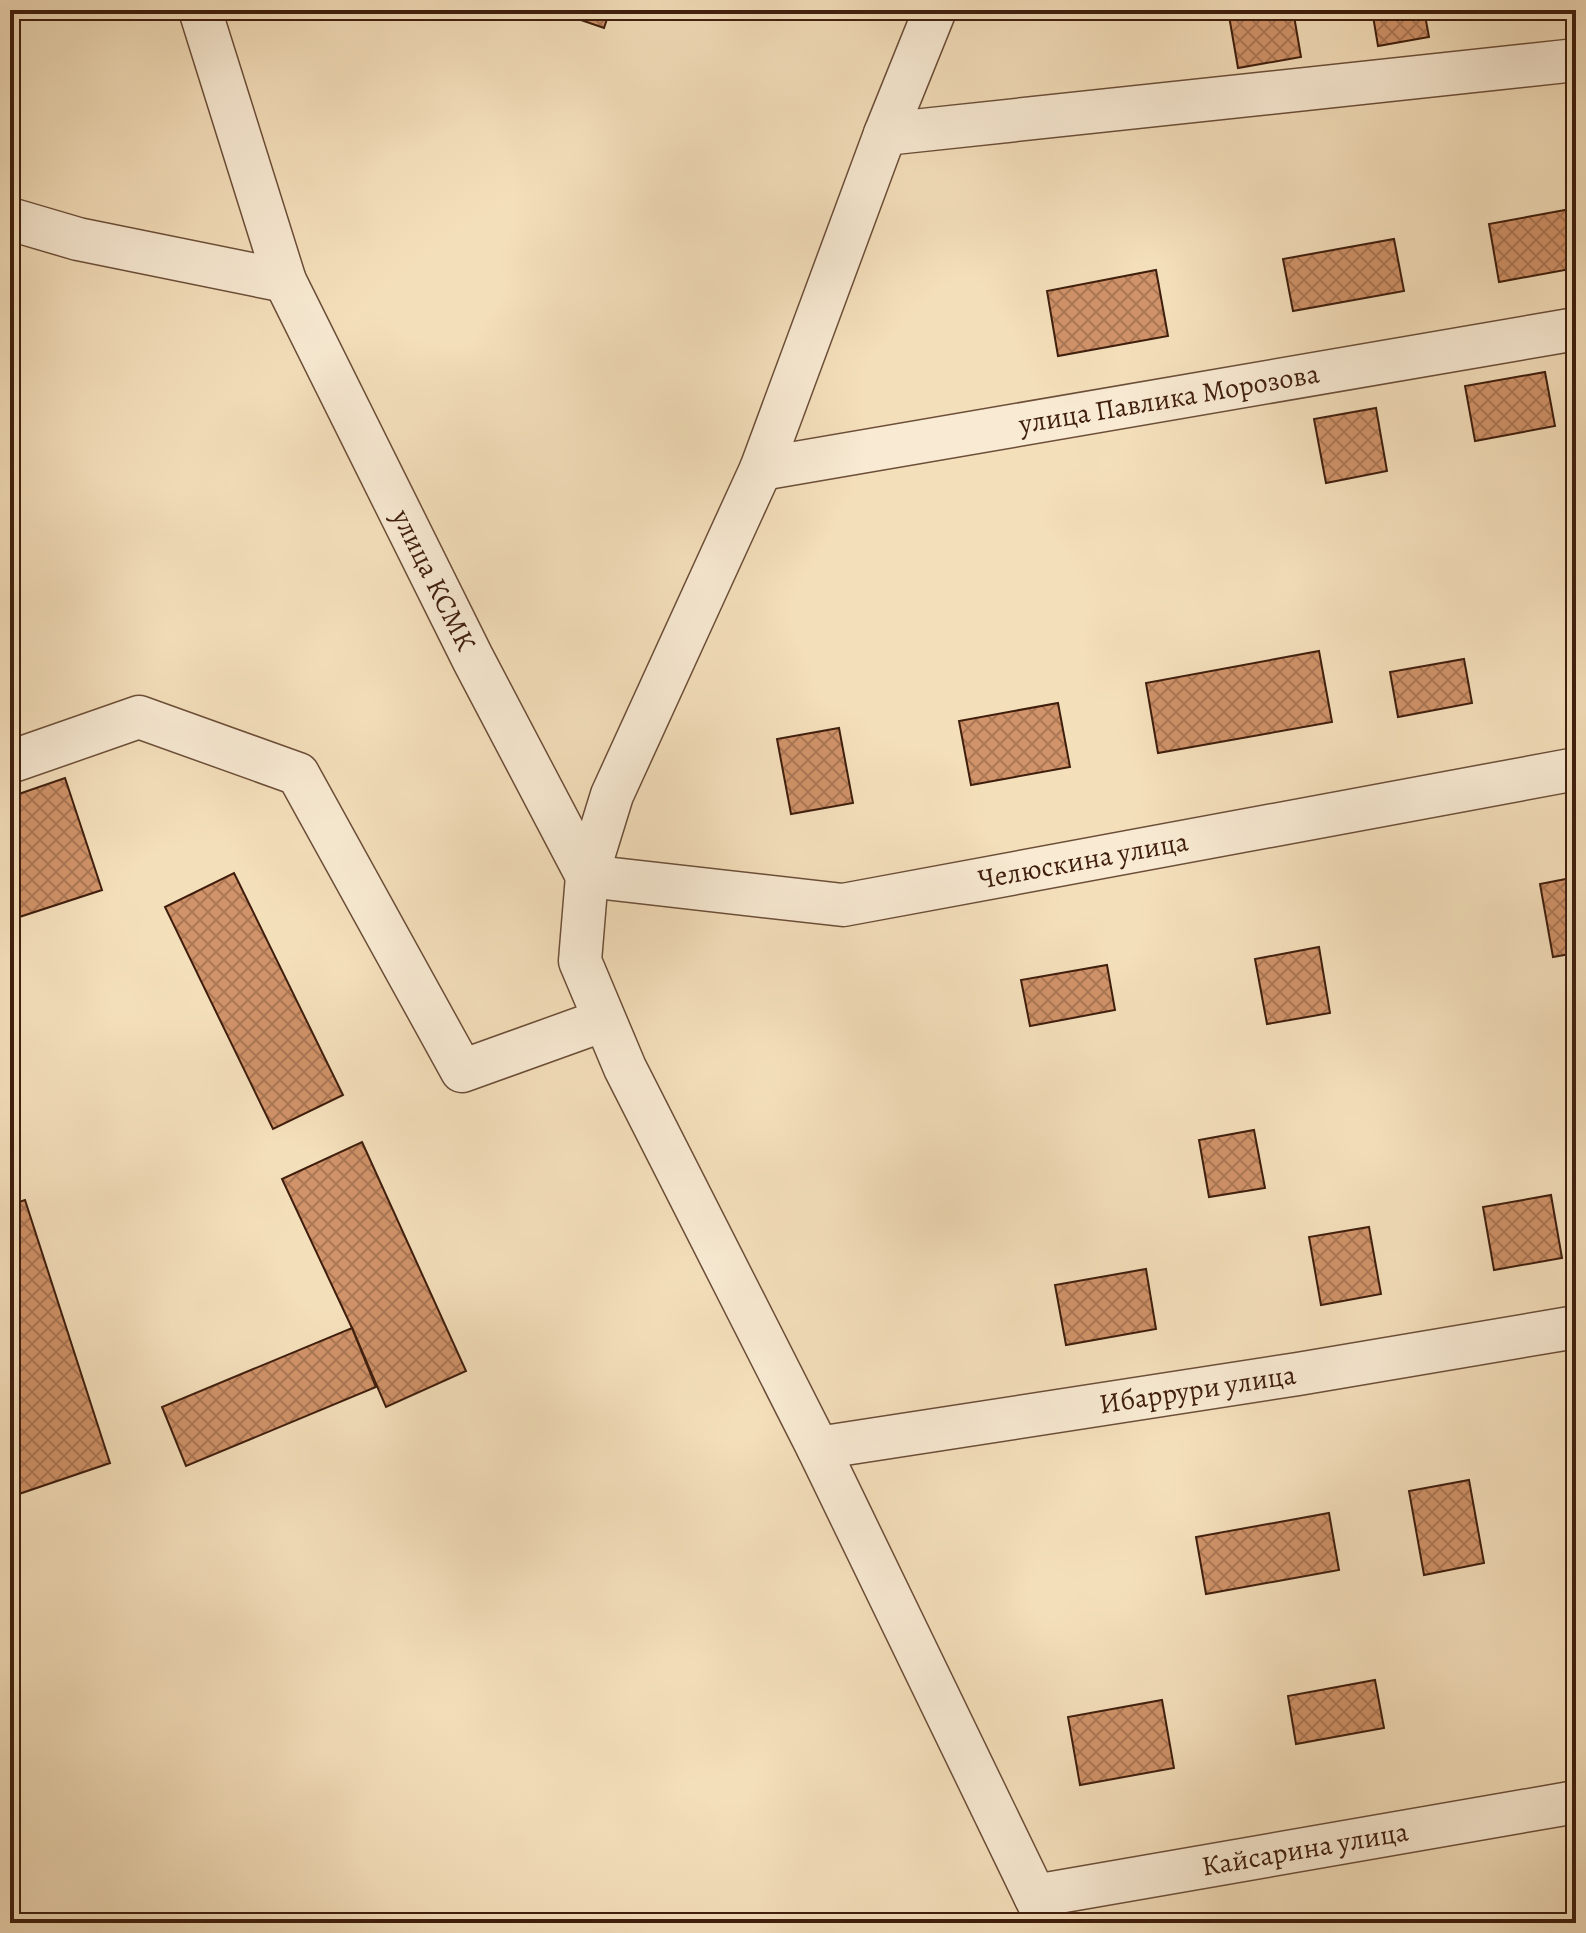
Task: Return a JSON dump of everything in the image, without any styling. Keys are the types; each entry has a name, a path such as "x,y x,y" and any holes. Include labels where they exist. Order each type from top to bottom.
{"street":[{"name":"улица КСМК","path":"200,10 285,281 473,659 587,876"},
{"path":"935,10 885,134 761,469 612,795 587,876 580,961 625,1068 818,1448 1042,1910"},
{"path":"885,134 1576,60"},
{"path":"10,219 78,239 285,281"},
{"name":"улица Павлика Морозова","path":"761,469 1576,329"},
{"path":"10,762 139,717 298,774 462,1071 604,1020"},
{"name":"Челюскина улица","path":"587,876 843,905 1576,769"},
{"name":"Ибаррури улица","path":"818,1448 1298,1374 1576,1327"},
{"name":"Кайсарина улица","path":"1042,1910 1576,1802"}],"building":[{"path":"552,10 610,10 604,28"},
{"path":"1228,10 1293,10 1301,57 1238,68"},
{"path":"1372,10 1424,10 1429,37 1378,46"},
{"path":"1576,208 1576,268 1499,282 1489,224"},
{"path":"1394,239 1404,291 1293,311 1283,259"},
{"path":"1156,270 1168,336 1058,356 1047,291"},
{"path":"1545,372 1555,426 1475,441 1465,386"},
{"path":"1376,408 1387,471 1326,483 1314,419"},
{"path":"1319,651 1332,722 1158,753 1146,683"},
{"path":"1464,659 1472,703 1398,717 1390,672"},
{"path":"1058,703 1070,767 971,785 959,721"},
{"path":"839,728 853,803 791,814 777,739"},
{"path":"65,778 102,890 10,920 10,797"},
{"path":"234,873 343,1095 273,1129 165,907"},
{"path":"1576,877 1576,953 1553,957 1540,884"},
{"path":"1319,947 1330,1013 1267,1024 1255,959"},
{"path":"1107,965 1115,1010 1030,1026 1021,980"},
{"path":"1254,1130 1265,1188 1209,1197 1199,1140"},
{"path":"362,1142 466,1371 386,1407 282,1179"},
{"path":"1551,1195 1562,1258 1494,1270 1483,1207"},
{"path":"25,1200 110,1463 10,1497 10,1205"},
{"path":"1369,1227 1381,1294 1321,1305 1309,1237"},
{"path":"1146,1269 1156,1329 1066,1345 1055,1285"},
{"path":"352,1328 376,1387 186,1466 162,1407"},
{"path":"1469,1480 1484,1563 1424,1575 1409,1491"},
{"path":"1329,1513 1339,1570 1206,1594 1196,1537"},
{"path":"1375,1680 1384,1728 1296,1744 1288,1696"},
{"path":"1162,1700 1174,1768 1080,1785 1068,1717"}]}
